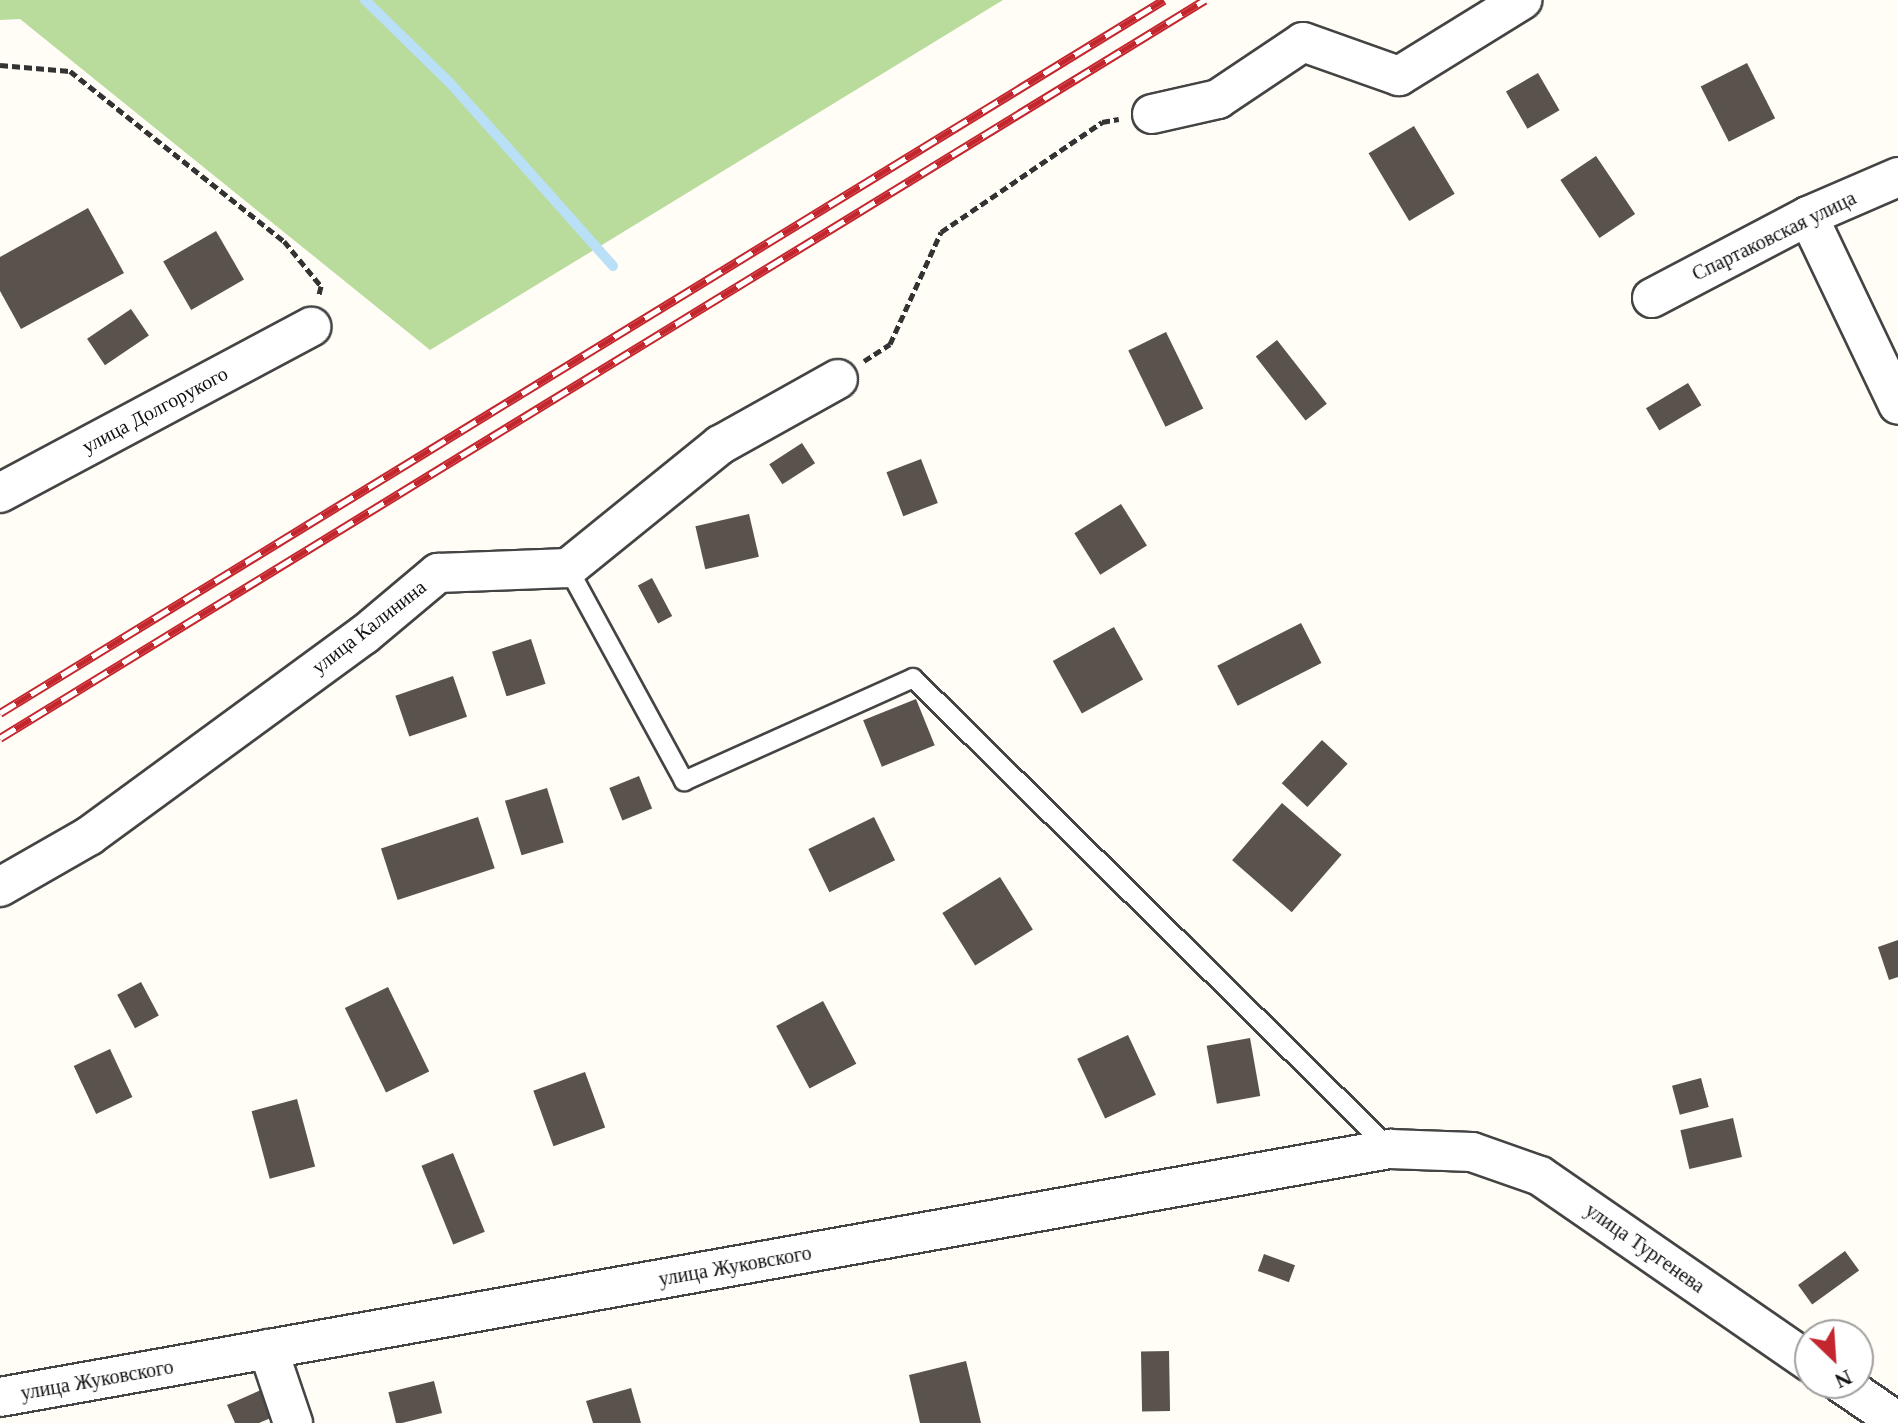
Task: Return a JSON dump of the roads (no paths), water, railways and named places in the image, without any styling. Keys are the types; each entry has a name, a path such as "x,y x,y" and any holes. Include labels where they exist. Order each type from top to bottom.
{"street":[{"path":"1152,114 1218,99 1303,42 1399,76 1522,0"},
{"name":"Спартаковская улица","path":"1652,298 1808,216 1898,177"},
{"path":"1808,216 1898,405"},
{"name":"улица Долгорукого","path":"0,493 311,327"},
{"path":"568,568 720,445 838,379"},
{"name":"улица Калинина","path":"0,887 89,836 364,635 438,573 568,568"},
{"name":"улица Жуковского","path":"0,1397 1390,1149 1472,1152"},
{"name":"улица Тургенева","path":"1472,1152 1540,1176 1794,1351"},
{"path":"268,1349 293,1423"},
{"path":"1864,1399 1898,1422"}],"lane":[{"path":"568,568 684,781 913,678 1390,1149"}],"waterway":[{"path":"365,0 450,83 613,266"}],"railway":[{"path":"0,713 1164,0"},
{"path":"0,738 1205,0"}]}
